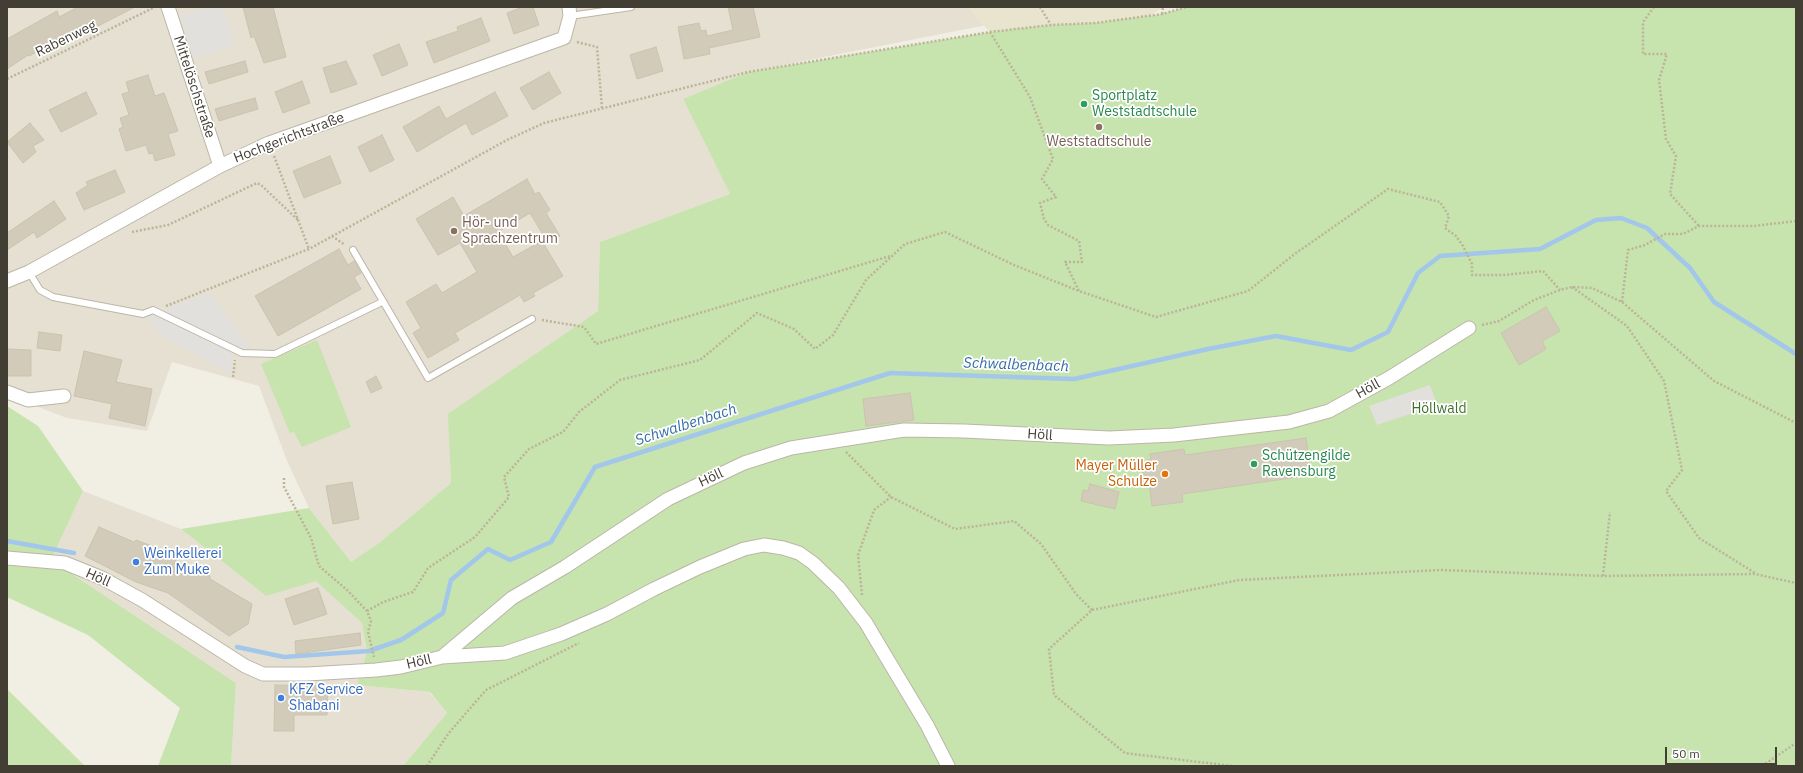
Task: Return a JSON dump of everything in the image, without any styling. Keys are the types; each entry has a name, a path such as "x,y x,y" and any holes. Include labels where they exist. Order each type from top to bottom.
{"street":[{"name":"Mittelöschstraße","path":"168,7 220,166"},
{"path":"564,38 570,11"},
{"name":"Hochgerichtstraße","path":"7,281 29,272 220,166 269,143 564,38"},
{"name":"Höll","path":"7,558 65,563 102,578 142,600 245,666 263,674 306,674 376,670 400,667 442,657 512,598 565,567 668,499 744,463 791,448 833,440 904,430 964,431 1109,438 1174,435 1289,422 1329,411 1389,378 1469,328"},
{"path":"7,392 28,400 64,396"},
{"path":"442,657 505,653 568,632 700,567 744,549 764,545 783,548 799,554 813,563 839,588 866,623 927,725 948,766"}],"lane":[{"path":"570,11 632,7"},
{"path":"353,250 382,302 428,378 532,319"},
{"path":"29,272 40,290 53,297 143,314 153,310 236,352 275,354 382,302"}],"path":[{"name":"Rabenweg","path":"7,79 155,7"},
{"path":"1040,7 1051,25"},
{"path":"1162,14 1163,7"},
{"path":"153,310 309,249 506,140 544,123 748,72 990,32 1051,25 1095,23 1162,14 1187,7"},
{"path":"1654,7 1643,22 1643,54 1668,54 1659,80 1666,139 1676,156 1670,194 1699,226"},
{"path":"990,32 1030,97 1053,159 1042,179 1056,197 1040,203 1044,219 1048,225 1079,241 1082,262 1065,262 1079,291"},
{"path":"564,38 597,47 602,108"},
{"path":"269,143 309,249"},
{"path":"130,232 168,225 257,183 298,220"},
{"path":"367,611 384,602 413,592 428,568 475,536 510,497 504,477 529,449 563,432 579,412 620,380 700,360 757,313 794,329 815,349 833,335 866,280 892,255 905,244 945,232 1014,264 1079,291 1156,317 1248,291 1296,253 1388,189 1440,202 1449,216 1445,228 1456,236 1467,254 1472,264 1472,275 1504,275 1543,271 1560,290"},
{"path":"1622,302 1628,250 1645,245 1665,234 1683,234 1699,226 1754,226 1796,221"},
{"path":"332,236 353,250"},
{"path":"532,319 584,326 596,344 892,255"},
{"path":"1572,286 1628,326 1664,381 1682,470 1666,491 1699,538 1755,574"},
{"path":"1469,328 1499,321 1534,300 1572,286 1592,288 1622,302 1714,381 1796,423"},
{"path":"233,377 236,352"},
{"path":"833,440 891,497 954,529 1014,521 1041,544 1076,594 1092,610"},
{"path":"284,478 284,487 311,538 320,566 347,590 367,611 371,621 368,632 374,657"},
{"path":"863,601 858,555 874,510 891,497"},
{"path":"1603,576 1610,512"},
{"path":"1232,766 1125,753 1054,694 1049,649 1092,610 1239,580 1440,570 1603,576 1755,574 1796,583"},
{"path":"427,766 448,734 486,690 582,641"},
{"path":"1762,766 1796,743"}],"shaded area":[{"path":"7,7 1078,7 748,72 683,99 730,194 600,242 598,311 449,414 451,483 379,543 351,562 309,508 287,461 259,386 172,362 147,431 67,418 7,395"},
{"path":"210,7 224,7 235,45 193,58 181,16"},
{"path":"967,7 1164,7 1115,36 1016,61"},
{"path":"210,293 250,348 237,349 160,311"},
{"path":"154,314 233,353 231,374 159,334 147,315"},
{"name":"Schützengilde Ravensburg","path":"1430,385 1437,405 1377,425 1369,406"},
{"path":"83,491 181,529 266,596 316,580 362,623 367,652 357,685 429,692 447,713 403,766 231,766 236,683 51,560"}],"green space":[{"name":"Höllwald","path":"1187,7 1796,7 1796,766 403,766 447,713 430,692 357,685 367,652 362,623 316,581 266,596 181,529 309,508 351,562 379,543 451,483 448,414 598,311 600,242 730,194 683,99 748,72 990,32 1051,25 1095,23 1162,14"},
{"path":"317,340 351,427 302,447 294,432 290,433 261,364"},
{"path":"7,406 38,426 83,491 51,560 236,683 231,766 158,766 180,708 88,635 7,597"},
{"path":"7,689 85,766 7,766"}],"building":[{"path":"78,7 135,7 71,40 69,35 29,56 28,55 7,69 7,39 57,11 59,17"},
{"path":"243,7 273,7 286,57 264,63 254,36 251,38"},
{"path":"523,7 533,7 539,25 514,34 507,13"},
{"path":"728,7 753,7 760,37 709,48 710,54 684,59 678,27 699,23 701,31 706,30 707,36 733,30"},
{"path":"481,18 490,41 434,63 426,42 458,31 457,27"},
{"path":"399,44 408,65 382,76 373,55"},
{"path":"656,47 663,71 637,79 630,55"},
{"path":"245,61 248,72 209,84 205,72"},
{"path":"346,61 357,84 331,93 323,68"},
{"path":"549,72 561,93 533,110 520,88"},
{"path":"148,75 155,96 164,93 178,131 168,134 175,155 155,161 153,153 149,154 146,145 126,151 119,129 123,127 120,118 129,115 122,94 129,92 126,82"},
{"path":"302,81 310,103 283,113 275,92"},
{"path":"86,92 97,114 61,132 49,110"},
{"path":"495,92 508,116 472,135 466,123 417,152 403,127 439,106 446,119"},
{"path":"255,98 258,109 219,121 215,109"},
{"path":"30,123 44,140 33,146 36,152 23,163 7,142"},
{"path":"382,135 394,160 370,172 358,147"},
{"path":"330,156 341,183 304,198 293,171"},
{"path":"115,170 125,192 84,210 76,193 88,185 86,182"},
{"path":"527,179 535,194 539,192 550,210 546,213 560,236 548,243 530,213 498,232 513,257 542,241 563,276 533,293 535,296 524,302 520,295 455,333 459,340 428,358 413,333 421,328 406,302 436,284 442,293 477,272 460,243 438,255 416,219 453,197 464,216"},
{"path":"54,201 66,219 37,238 34,232 7,250 7,233"},
{"path":"339,249 348,265 354,261 361,273 354,277 361,289 278,336 255,296"},
{"path":"1546,307 1560,331 1542,341 1546,349 1519,365 1501,333"},
{"path":"39,332 62,335 60,351 37,348"},
{"path":"7,349 31,350 31,376 7,376"},
{"path":"84,351 122,360 116,382 152,389 145,426 109,418 112,404 74,396"},
{"path":"376,376 382,388 371,393 366,382"},
{"path":"910,393 914,420 866,426 863,399"},
{"name":"Schützengilde Ravensburg","path":"1306,438 1311,475 1182,494 1183,502 1152,506 1149,483 1144,484 1142,464 1148,464 1147,460 1151,459 1150,454 1184,449 1185,455"},
{"path":"352,482 359,519 333,524 326,486"},
{"path":"1090,484 1119,492 1115,509 1081,501 1083,490 1088,491"},
{"path":"99,527 134,542 136,540 178,556 173,567 210,576 210,579 252,604 248,624 229,636 168,593 136,582 85,556"},
{"path":"318,588 327,614 294,625 285,599"},
{"path":"360,633 361,645 296,654 295,641"},
{"path":"275,685 328,686 327,715 294,715 294,731 274,731"}],"waterway":[{"name":"Schwalbenbach","path":"237,647 284,657 369,651 401,640 443,613 451,580 488,549 510,560 551,542 595,467 890,373 1074,379 1208,349 1276,336 1351,350 1388,332 1418,273 1440,256 1540,249 1596,220 1621,218 1647,228 1690,268 1714,302 1796,354"},
{"name":"Schwalbenbach","path":"7,541 74,553"}],"place":[{"name":"Sportplatz Weststadtschule","path":"1084,104"},
{"name":"Weststadtschule","path":"1099,127"},
{"name":"Hör- und Sprachzentrum","path":"454,231"},
{"name":"Schützengilde Ravensburg","path":"1254,464"},
{"name":"Mayer Müller Schulze","path":"1165,474"},
{"name":"Weinkellerei Zum Muke","path":"136,562"},
{"name":"KFZ Service Shabani","path":"281,698"}]}
